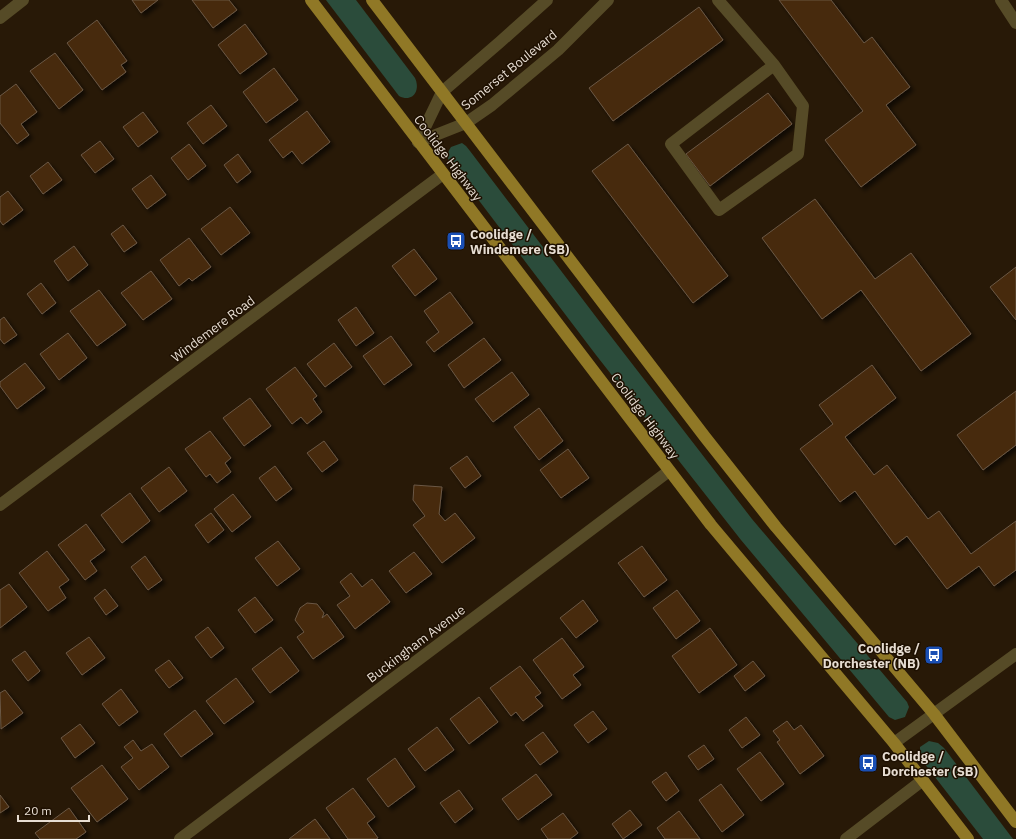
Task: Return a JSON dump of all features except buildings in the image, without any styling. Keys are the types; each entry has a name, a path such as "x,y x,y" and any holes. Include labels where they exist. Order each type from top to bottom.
{"main road":[{"name":"Coolidge Highway","path":"311,0 442,174 711,525 894,743 968,839"},
{"path":"372,0 705,437 771,521 934,714 1016,822"}],"street":[{"path":"0,18 24,0"},
{"name":"Somerset Boulevard","path":"418,142 442,92 547,0"},
{"name":"Somerset Boulevard","path":"418,142 466,123 492,105 558,50 608,0"},
{"path":"718,0 774,65 803,106 798,154 719,210 670,144 774,65"},
{"path":"1001,0 1015,18"},
{"name":"Windemere Road","path":"0,505 442,174"},
{"name":"Buckingham Avenue","path":"180,839 669,471"},
{"path":"894,743 934,714 950,700 1016,654"},
{"path":"846,839 923,780"}],"green space":[{"path":"326,0 356,0 415,78 417,87 416,91 411,97 404,98 399,96"},
{"path":"462,143 470,151 752,519 907,702 909,707 905,717 895,720 889,717 741,540 596,355 449,161 448,154 451,147"},
{"path":"929,741 938,743 944,748 1013,839 983,839 921,759 920,747"}],"place":[{"name":"Coolidge / Windemere (SB)","path":"456,241"},
{"name":"Coolidge / Dorchester (NB)","path":"934,655"},
{"name":"Coolidge / Dorchester (SB)","path":"868,763"}]}
